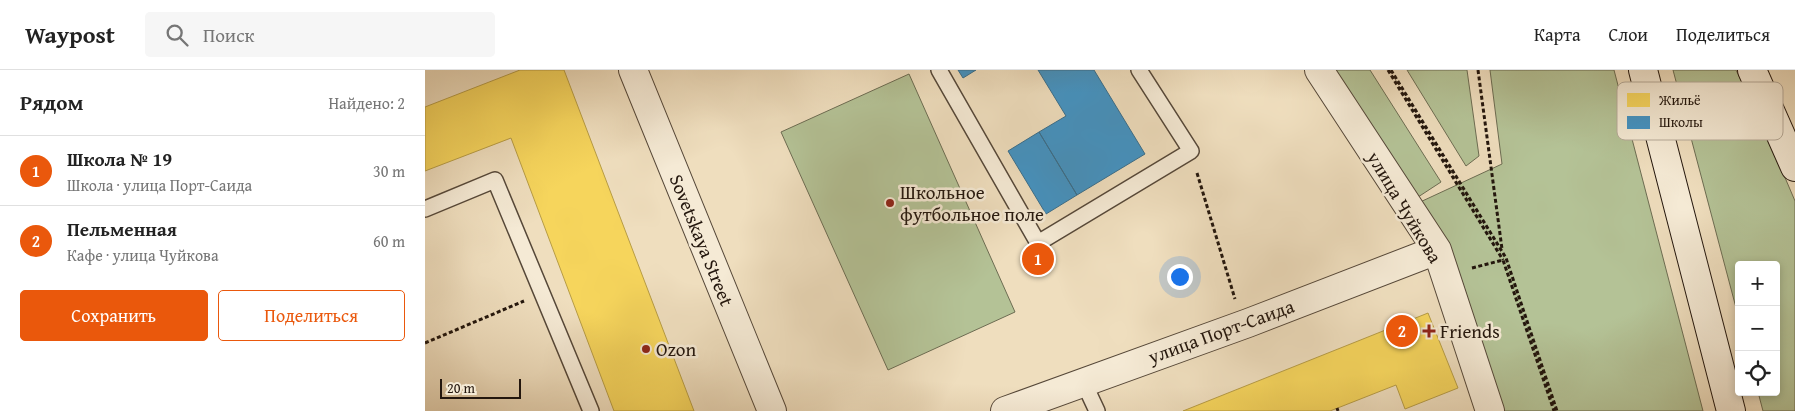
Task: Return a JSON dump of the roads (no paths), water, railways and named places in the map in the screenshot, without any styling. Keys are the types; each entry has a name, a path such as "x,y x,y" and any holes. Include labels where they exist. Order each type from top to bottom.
{"street":[{"name":"Sovetskaya Street","path":"633,70 772,411"},
{"name":"улица Чуйкова","path":"1319,70 1437,250 1489,411"},
{"path":"1752,70 1757,82"},
{"path":"1661,140 1731,411"},
{"path":"1783,140 1795,167"},
{"name":"улица Порт-Саида","path":"1005,411 1437,250"}],"lane":[{"path":"939,70 1038,243 1191,151 1139,70"},
{"path":"425,209 495,180 591,411"},
{"path":"1083,381 1097,411"}],"place":[{"name":"Школьное футбольное поле","path":"890,203"},
{"name":"Школа № 19","path":"1038,259"},
{"name":"Пельменная","path":"1402,331"},
{"name":"Friends","path":"1429,331"},
{"name":"Ozon","path":"646,349"}]}
